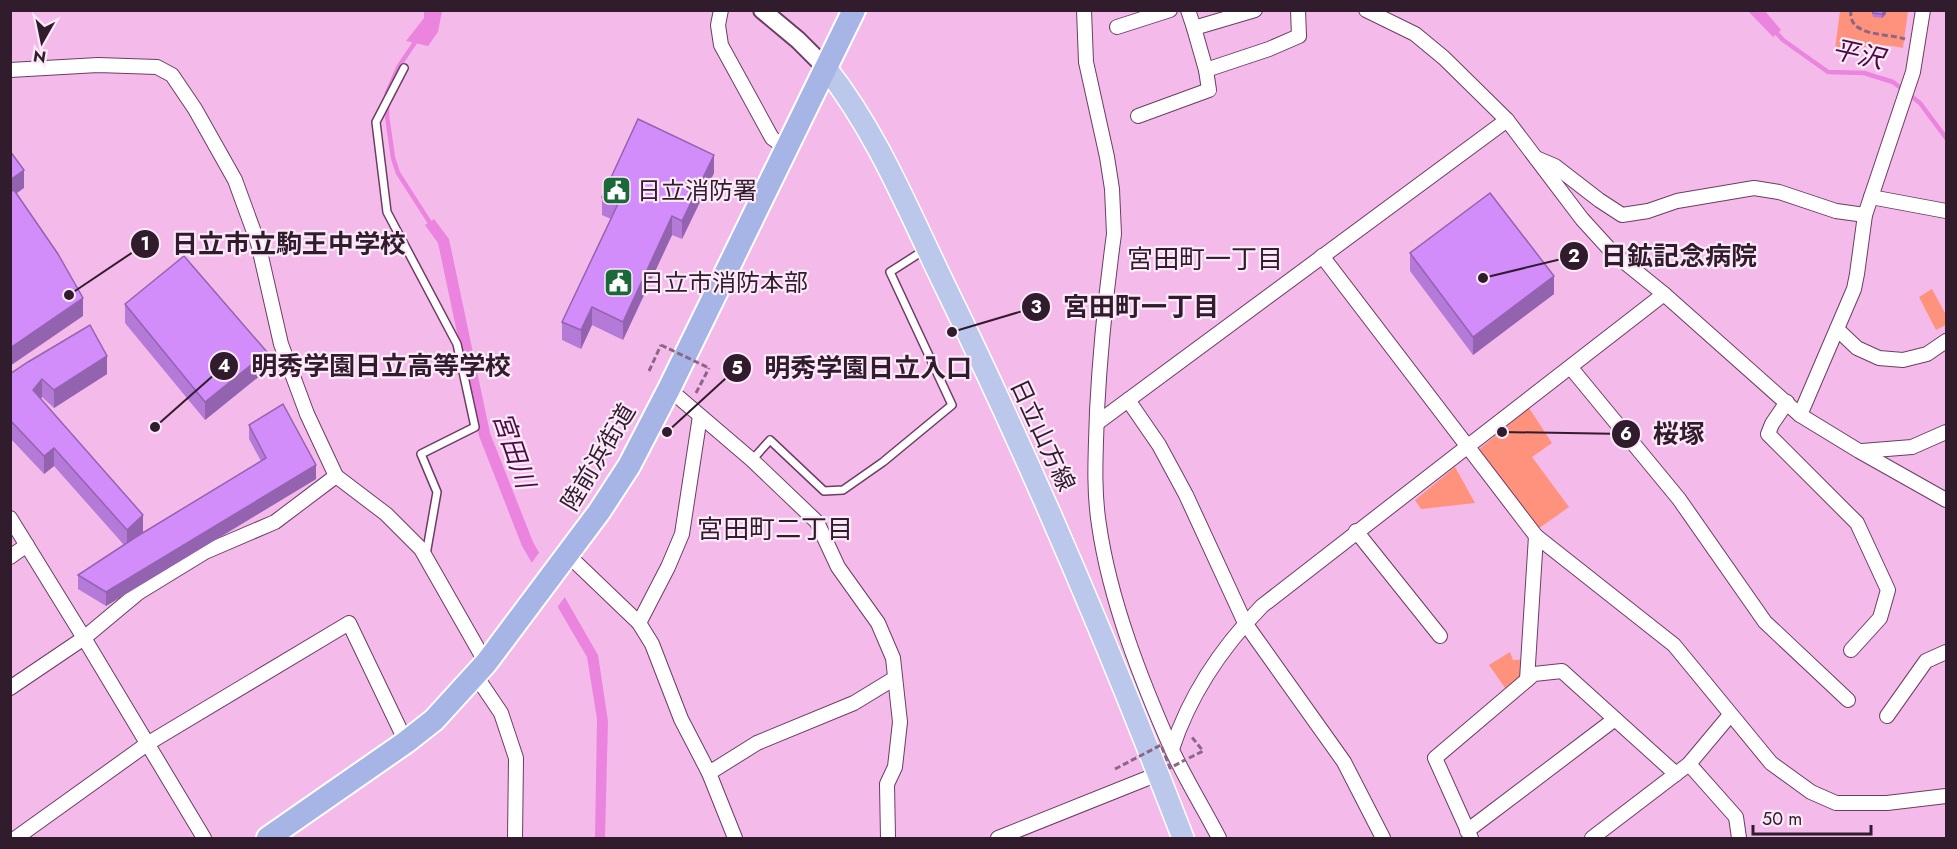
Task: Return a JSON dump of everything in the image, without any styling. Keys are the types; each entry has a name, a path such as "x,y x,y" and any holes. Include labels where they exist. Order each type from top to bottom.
{"highway":[{"name":"陸前浜街道","path":"268,838 434,720 481,670 565,559 629,466 854,10"}],"main road":[{"name":"日立山方線","path":"826,68 856,109 889,170 1047,506 1183,838"}],"street":[{"path":"721,10 718,25 721,45 772,138 786,148"},
{"path":"762,10 798,40 826,68"},
{"path":"1084,10 1086,62 1107,158 1114,215 1114,234 1100,356 1095,469 1099,526 1112,591 1167,747 1219,838"},
{"path":"1117,27 1170,10"},
{"path":"1138,116 1209,90 1206,69 1188,10"},
{"path":"1194,28 1255,10"},
{"path":"1206,69 1269,49 1299,36 1298,10"},
{"path":"1800,414 1848,304 1857,274 1865,215 1910,83 1923,10"},
{"path":"1369,11 1415,34 1444,58 1507,120 1582,219 1605,244 1800,414 1859,451 1947,500"},
{"path":"10,70 98,65 157,67 172,75 195,110 235,180 258,243 281,344 307,414 336,476 386,514 421,549 501,714 516,758 514,838"},
{"path":"1097,423 1507,120"},
{"path":"1536,158 1555,166 1599,200 1622,214 1648,211 1677,201 1754,188 1779,192 1836,212 1865,215"},
{"path":"1871,198 1947,211"},
{"path":"1322,256 1536,536 1674,645 1771,763 1811,792 1836,803 1887,803 1947,796"},
{"path":"1167,747 1218,657 1262,606 1664,294"},
{"path":"1837,329 1857,348 1879,358 1903,360 1927,354 1947,341"},
{"path":"1571,368 1679,499 1765,622 1848,700"},
{"path":"669,389 752,460 817,522 838,567 878,622 893,658 900,722 895,767 887,784 888,838"},
{"path":"1128,400 1159,445 1186,495 1245,623 1344,762 1383,838"},
{"path":"1787,402 1768,434 1857,523 1888,590 1880,618 1851,650"},
{"path":"639,623 682,534 700,416"},
{"path":"1859,451 1912,447 1947,432"},
{"path":"10,688 84,638 138,593 205,552 275,522 336,476"},
{"path":"10,518 204,838"},
{"path":"1356,531 1440,636"},
{"path":"1527,680 1536,536"},
{"path":"10,557 27,545"},
{"path":"565,559 639,623 652,644 681,719 709,773 735,838"},
{"path":"16,838 147,744 349,623 406,742"},
{"path":"1887,716 1926,661 1947,652"},
{"path":"1615,719 1469,835 1436,758 1534,674 1562,671 1676,774"},
{"path":"709,773 757,743 854,703 895,678"},
{"path":"1592,838 1689,764 1730,715"},
{"path":"1689,764 1736,818 1739,838"},
{"path":"998,838 1158,774"}],"lane":[{"path":"404,68 375,122 387,212 457,344 475,427 421,454 437,492 426,557"},
{"path":"752,460 770,440 824,490 843,489 883,462 952,405 890,272 927,249"}],"path":[{"path":"1851,10 1852,24 1861,31 1887,34 1918,44"},
{"path":"649,371 661,345 709,368 696,393"},
{"path":"1124,770 1117,774 1115,769 1167,747 1170,768 1203,751"}],"shaded area":[{"path":"424,11 442,11 438,32 428,46 406,41 424,18"},
{"path":"1748,11 1765,11 1781,30 1773,37"},
{"path":"1840,11 1908,11 1903,48 1877,46 1835,49"},
{"path":"434,219 449,239 490,433 533,542 598,655 608,721 605,838 595,838 597,719 587,657 522,546 479,436 438,243 425,225"},
{"path":"1932,289 1946,315 1946,325 1936,330 1919,297"},
{"path":"1529,408 1552,443 1532,457 1569,507 1538,529 1478,450"},
{"path":"1455,467 1475,503 1421,509 1415,500"},
{"path":"1510,652 1513,660 1528,659 1527,680 1510,695 1489,665"}],"pier":[{"path":"541,550 567,594 556,609 530,565"}],"building":[{"path":"1873,10 1885,10 1882,14 1873,13"},
{"name":"日立市消防本部","path":"638,119 714,155 682,221 672,216 623,322 592,307 581,330 562,322 618,204 602,197"},
{"path":"10,151 24,170 10,180"},
{"path":"14,190 58,254 83,298 10,348 10,192"},
{"path":"1490,193 1554,276 1473,337 1410,253"},
{"path":"184,256 267,352 205,402 125,304"},
{"path":"90,325 107,356 54,390 42,379 33,390 143,515 127,530 54,448 44,456 10,420 10,374"},
{"path":"283,404 316,465 106,592 78,575 266,458 249,425"}],"waterway":[{"name":"平沢","path":"1774,30 1783,40 1828,72 1864,73 1893,82 1920,103 1946,138"},
{"name":"宮田川","path":"418,38 399,66 387,93 387,116 393,158 398,173 432,226"}],"place":[{"name":"日立消防署","path":"616,190"},
{"name":"日鉱記念病院","path":"1483,278"},
{"name":"日立市消防本部","path":"619,282"},
{"name":"日立市立駒王中学校","path":"69,295"},
{"name":"宮田町一丁目","path":"952,332"},
{"name":"明秀学園日立高等学校","path":"155,427"},
{"name":"明秀学園日立入口","path":"667,432"},
{"name":"桜塚","path":"1502,432"}],"district":[{"name":"宮田町一丁目","path":"1205,259"},
{"name":"宮田町二丁目","path":"775,529"}]}
